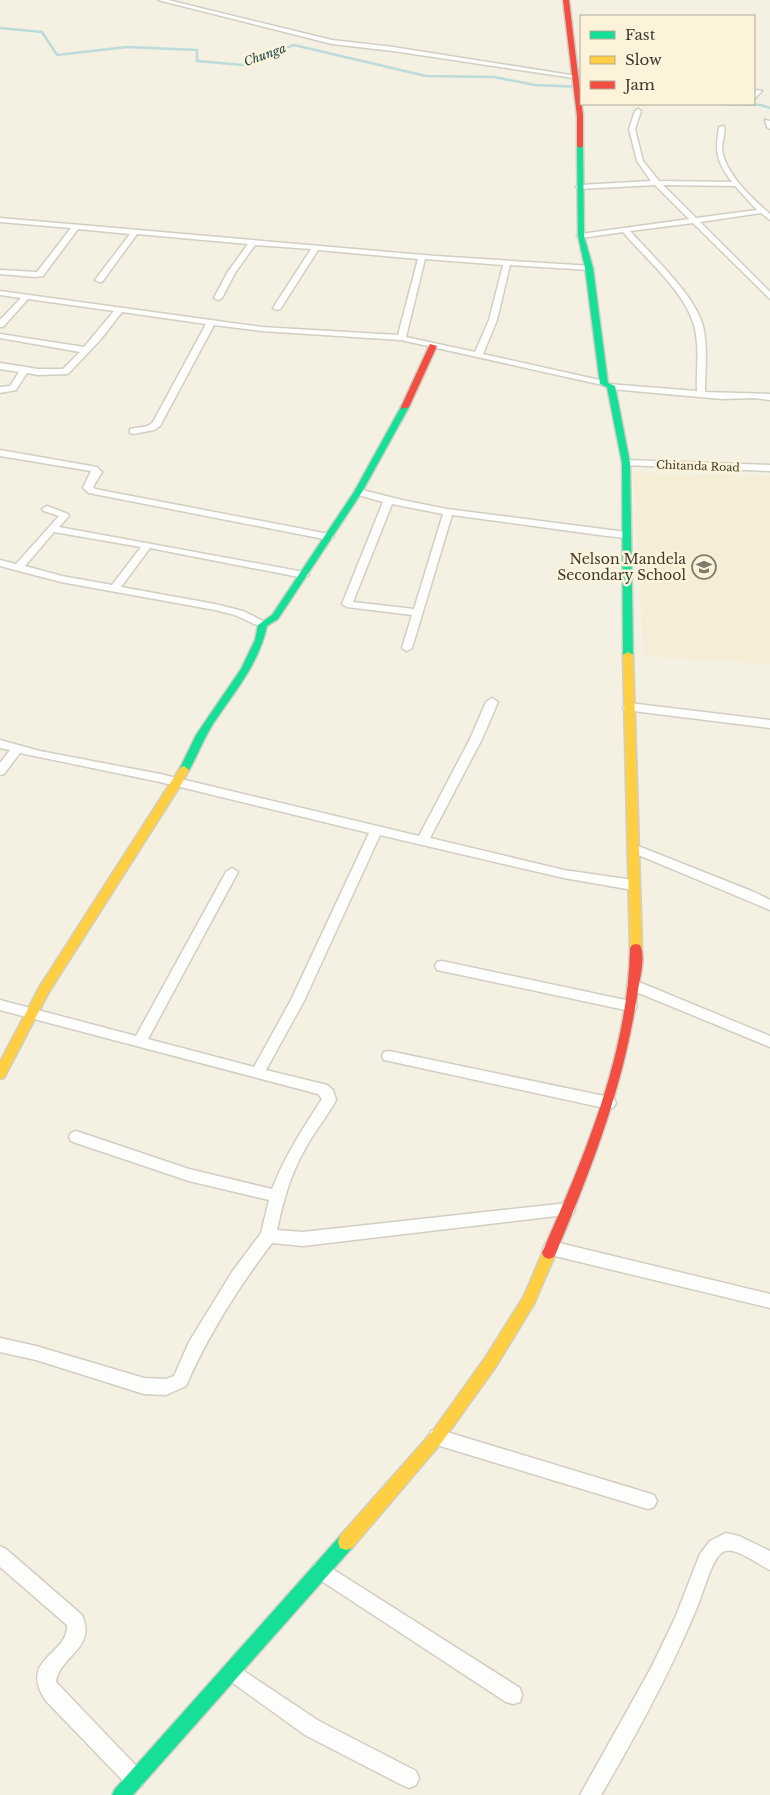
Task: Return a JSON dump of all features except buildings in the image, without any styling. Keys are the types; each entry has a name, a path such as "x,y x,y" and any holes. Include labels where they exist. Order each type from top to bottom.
{"street":[{"path":"162,0 332,42 393,49 576,80"},
{"path":"121,1795 232,1672 437,1437 500,1348 529,1300 568,1209 609,1103 625,1040 636,962 631,718 629,707 626,463 608,385 589,268 581,236 580,116 566,0"},
{"path":"755,96 759,90"},
{"path":"638,111 632,129 637,151 646,171 693,220 735,259 770,297"},
{"path":"722,127 719,153 737,184 770,218"},
{"path":"580,187 657,183 737,184"},
{"path":"581,236 762,211"},
{"path":"0,220 422,257 589,268"},
{"path":"0,272 40,274 77,226"},
{"path":"625,230 683,298 695,315 698,326 701,394"},
{"path":"99,280 136,231"},
{"path":"218,298 253,242"},
{"path":"277,308 316,247"},
{"path":"401,338 408,317 415,275 422,257"},
{"path":"478,356 493,320 507,263"},
{"path":"0,293 120,308 261,329 401,338 608,385 722,396 754,395 770,397"},
{"path":"0,325 27,296"},
{"path":"0,366 63,373 120,308"},
{"path":"133,431 151,428 157,424 212,322"},
{"path":"0,336 85,350"},
{"path":"0,1074 30,1012 177,784 201,735 249,662 261,638 263,625 275,617 358,492 391,429 408,402 433,346"},
{"path":"0,390 12,388 24,370"},
{"path":"0,453 94,469 97,472 88,488 92,492 329,537"},
{"name":"Chitanda Road","path":"626,463 770,468"},
{"path":"358,492 388,501 448,512 558,528 626,535"},
{"path":"388,501 347,604 418,613"},
{"path":"18,567 27,560 37,545 54,529 64,516 47,509"},
{"path":"407,648 448,512"},
{"path":"54,529 304,575"},
{"path":"114,589 148,545"},
{"path":"0,564 114,589 239,613 263,625"},
{"path":"422,842 476,739 492,702"},
{"path":"629,707 770,724"},
{"path":"0,744 160,778 177,784 564,874 633,885"},
{"path":"0,771 17,749"},
{"path":"257,1073 296,1000 376,830"},
{"path":"633,848 770,905"},
{"path":"139,1042 232,872"},
{"path":"442,966 630,1006"},
{"path":"634,985 770,1042"},
{"path":"0,1005 322,1089 328,1094 329,1100 300,1144 287,1169 277,1196 268,1236 238,1277 204,1332 180,1380 166,1387 144,1386 36,1353 0,1345"},
{"path":"389,1056 609,1103"},
{"path":"76,1136 189,1175 277,1196"},
{"path":"268,1236 303,1239 568,1209"},
{"path":"551,1248 770,1302"},
{"path":"437,1437 648,1501"},
{"path":"590,1795 637,1717 686,1612 710,1553 720,1544 726,1542 738,1545 770,1561"},
{"path":"0,1555 76,1621 79,1632 73,1642 49,1669 46,1684 53,1694 135,1779"},
{"path":"320,1570 513,1695"},
{"path":"232,1672 312,1728 409,1778"}],"shaded area":[{"name":"Nelson Mandela Secondary School","path":"633,473 770,477 770,664 644,656"}],"waterway":[{"name":"Chunga","path":"0,28 42,32 57,55 127,47 197,50 197,61 243,65 294,45 426,76 494,77 535,85 580,87"},
{"name":"Chunga","path":"755,105 770,108"}],"traffic: fast":[{"path":"580,146 581,236 589,268 604,384 611,386 626,463 628,655"},
{"path":"184,770 201,735 254,655 263,625 275,617 358,492 405,407"},
{"path":"121,1795 346,1542"}],"traffic: slow":[{"path":"628,655 636,948"},
{"path":"0,1074 44,989 184,770"},
{"path":"346,1542 437,1437 490,1363 529,1300 549,1253"}],"traffic: jam":[{"path":"566,0 580,116 580,146"},
{"path":"405,407 433,346"},
{"path":"549,1253 587,1162 617,1069 625,1037 636,948"}],"place":[{"name":"Nelson Mandela Secondary School","path":"704,567"}]}
